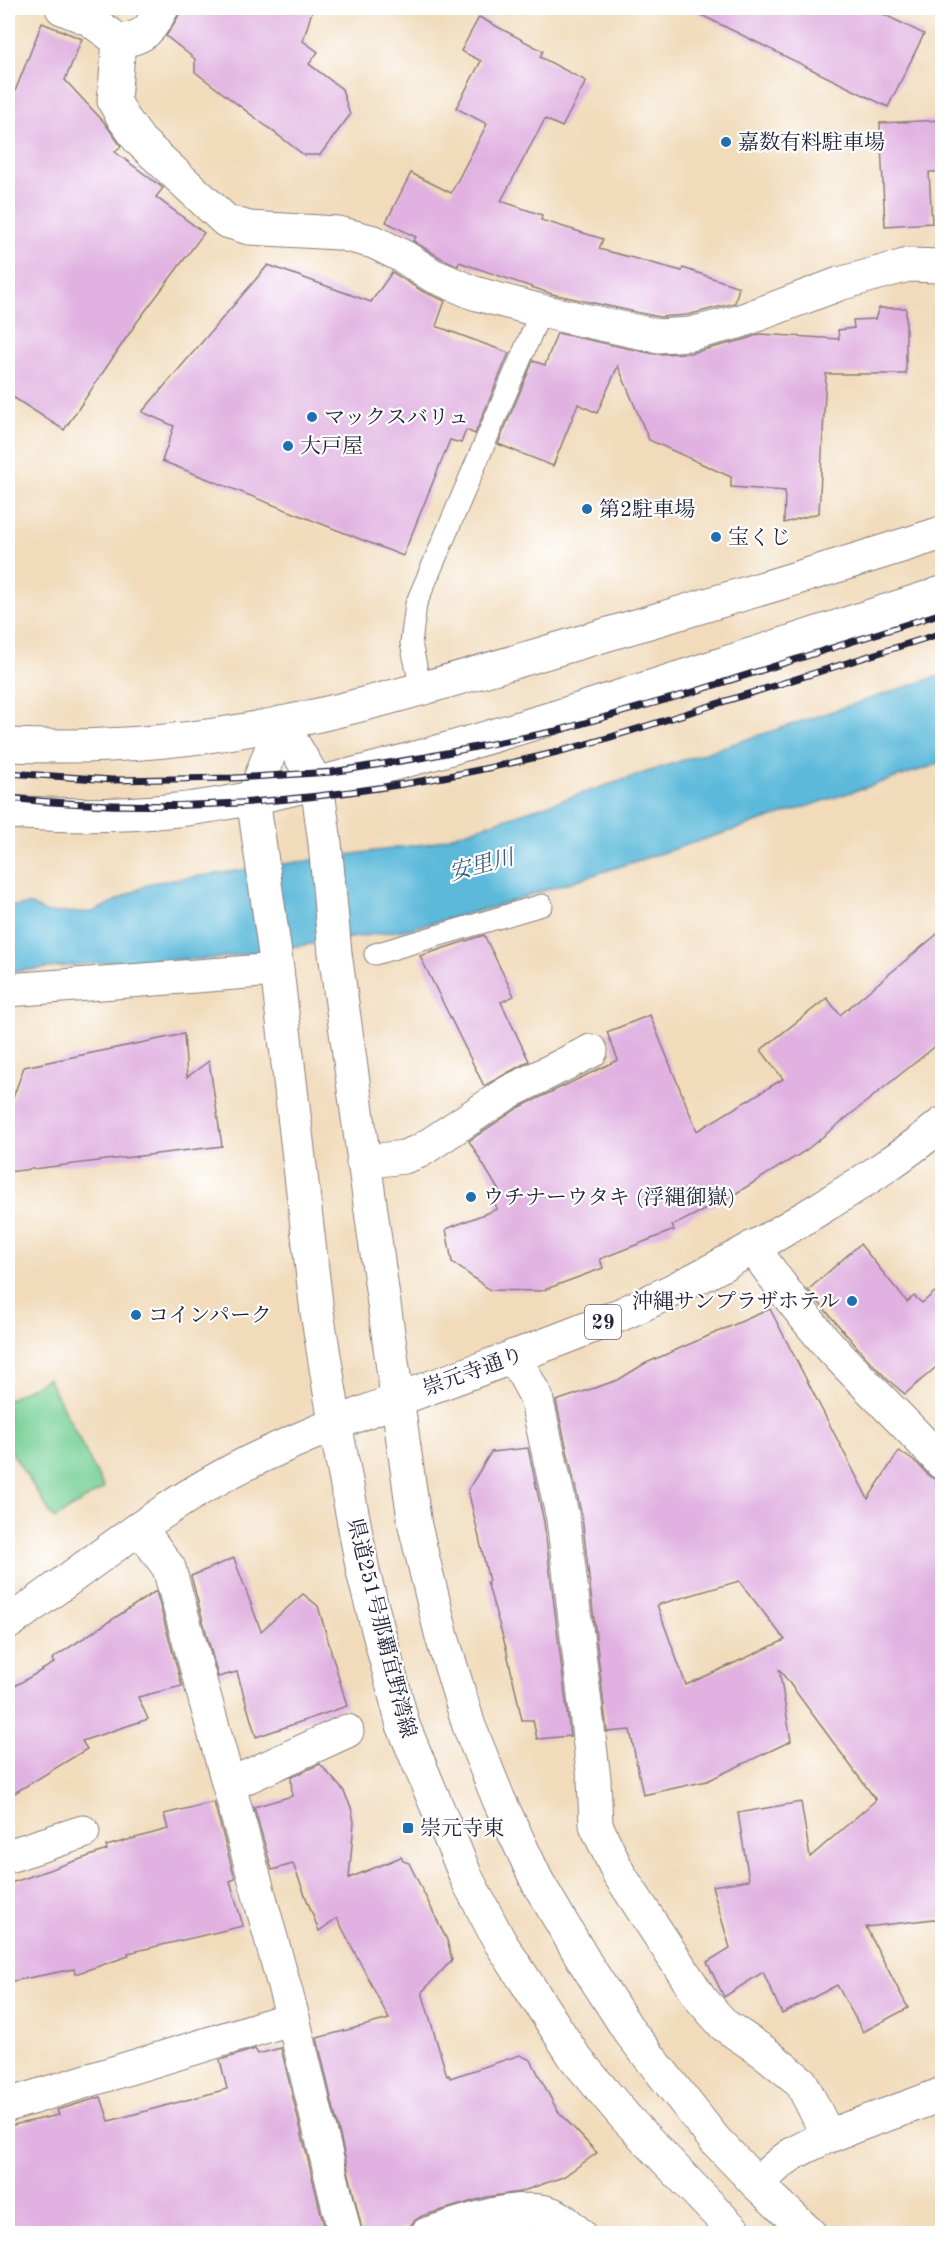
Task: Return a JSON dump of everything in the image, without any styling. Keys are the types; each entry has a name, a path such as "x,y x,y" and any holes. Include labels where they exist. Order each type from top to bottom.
{"street":[{"path":"62,8 89,19 119,41 135,39 151,29 162,8"},
{"path":"119,41 114,101 124,119 140,141 226,221 249,228 338,234 374,242 405,257 432,275 474,293 541,311 658,336 690,334 738,322 839,284 908,265 942,266"},
{"path":"8,745 69,747 116,745 174,740 281,723 421,689 832,568 942,533"},
{"path":"8,812 127,815 180,810 253,798 317,784 515,729 748,657 942,593"},
{"path":"281,723 317,784 335,953 415,1526 442,1637 469,1726 499,1800 537,1881 629,2031 716,2140 757,2184 810,2234"},
{"path":"253,798 281,723"},
{"name":"県道251号那覇宜野湾線","path":"253,798 276,966 317,1312 364,1576 403,1725 467,1879 500,1942 576,2059 725,2230"},
{"path":"8,990 276,966"},
{"path":"363,1162 404,1157 420,1152 509,1092 591,1051"},
{"name":"崇元寺通り","path":"8,1623 198,1489 260,1457 335,1423 565,1337 648,1302 753,1247 843,1194 942,1124"},
{"path":"753,1247 783,1289 836,1353 942,1463"},
{"path":"514,1356 536,1397 562,1518 594,1779 596,1824 619,1874 701,1999 724,2025 764,2052 801,2082 828,2136"},
{"path":"140,1528 169,1568 293,2018 345,2234"},
{"path":"228,1785 347,1731"},
{"path":"8,1856 84,1832"},
{"path":"8,2105 293,2018"},
{"path":"757,2184 781,2162 828,2136 902,2111 942,2094"},
{"path":"427,2234 510,2211 539,2211 557,2216 579,2234"}],"lane":[{"path":"421,689 411,643 416,604 541,311"},
{"path":"375,954 542,905"}],"green space":[{"path":"48,1378 104,1488 54,1519 8,1446 8,1400"}],"water":[{"name":"安里川","path":"942,675 942,763 493,907 409,929 213,959 118,961 8,972 8,906 31,905 47,913 93,912 151,883 431,843"}],"building":[{"path":"181,8 313,8 303,41 318,52 309,64 342,89 350,115 320,155 304,155 195,72 195,59 166,36"},
{"path":"687,8 871,8 924,34 888,107"},
{"path":"479,17 543,51 540,57 586,81 562,127 545,119 501,201 542,215 541,220 603,239 599,249 682,271 683,268 739,287 735,303 687,315 659,317 552,294 459,262 458,266 413,241 416,237 386,222 411,173 451,193 487,124 456,108 481,61 461,51"},
{"path":"42,23 82,39 65,80 104,122 121,146 115,152 163,188 156,197 204,233 137,322 64,430 8,394 8,109"},
{"path":"942,120 942,172 929,172 932,223 885,226 880,123"},
{"name":"マックスバリュ","path":"268,265 371,302 392,272 422,291 445,301 436,326 509,353 475,434 466,430 461,443 450,440 403,556 162,461 174,426 142,412"},
{"path":"879,308 906,308 906,374 826,374 819,513 784,523 785,491 731,487 731,477 649,440 618,366 597,413 578,404 553,466 498,444 533,361 545,365 557,333 654,354 691,353 760,334 839,339 838,330 854,328 853,320 875,319"},
{"path":"942,930 942,1041 805,1151 730,1197 672,1226 674,1230 600,1259 603,1268 541,1291 490,1290 452,1262 446,1229 497,1209 494,1200 502,1196 469,1141 518,1108 618,1060 607,1032 650,1015 697,1131 783,1079 761,1050 827,998 840,1015"},
{"path":"484,935 514,996 501,1002 529,1061 484,1086 420,956"},
{"path":"184,1034 187,1077 209,1061 222,1146 8,1172 8,1112 24,1067"},
{"path":"860,1244 907,1302 914,1296 922,1303 942,1286 942,1362 905,1394 863,1354 808,1290"},
{"path":"770,1309 868,1499 899,1451 918,1464 929,1476 942,1483 942,1918 866,1927 908,2008 863,2032 837,1985 782,2014 763,1972 724,1997 707,1962 730,1948 712,1886 749,1880 738,1813 801,1802 810,1857 876,1800 779,1669 791,1741 707,1781 643,1795 630,1730 607,1732 582,1517 556,1401 618,1380 644,1364","holes":["739,1581 785,1640 686,1685 657,1605"]},
{"path":"528,1448 544,1522 570,1736 537,1739 533,1720 522,1720 506,1648 487,1582 489,1581 468,1490 491,1452"},
{"path":"234,1558 261,1631 303,1594 318,1606 347,1706 256,1737 237,1672 218,1677 191,1576"},
{"path":"156,1591 182,1686 138,1697 148,1719 82,1741 87,1749 8,1797 8,1690 54,1663 52,1659"},
{"path":"320,1764 343,1790 351,1807 354,1822 349,1878 401,1857 403,1861 409,1863 447,1940 452,1960 422,1992 447,2076 449,2075 450,2078 520,2055 531,2060 557,2110 597,2153 563,2177 520,2192 487,2197 422,2216 410,2226 388,2234 363,2234 317,2038 389,2019 337,1918 319,1931 293,1864 272,1870 254,1807 292,1796 291,1777"},
{"path":"214,1802 235,1879 230,1881 243,1926 128,1953 129,1956 75,1974 74,1969 8,1982 8,1884 107,1850 106,1846 168,1829 164,1814"},
{"path":"281,2048 326,2234 8,2234 8,2126 59,2115 57,2110 101,2097 109,2121 227,2089 220,2060 255,2049 258,2054"}],"railway":[{"path":"8,773 112,780 234,778 332,772 426,757 556,731 693,692 942,613"},
{"path":"8,798 139,806 204,805 270,801 400,785 464,773 575,747 942,633"}],"place":[{"name":"嘉数有料駐車場","path":"726,142"},
{"name":"マックスバリュ","path":"312,417"},
{"name":"大戸屋","path":"288,446"},
{"name":"第2駐車場","path":"587,509"},
{"name":"宝くじ","path":"716,537"},
{"name":"ウチナーウタキ (浮縄御嶽)","path":"471,1197"},
{"name":"沖縄サンプラザホテル","path":"852,1301"},
{"name":"コインパーク","path":"136,1315"},
{"name":"崇元寺東","path":"408,1828"}]}
